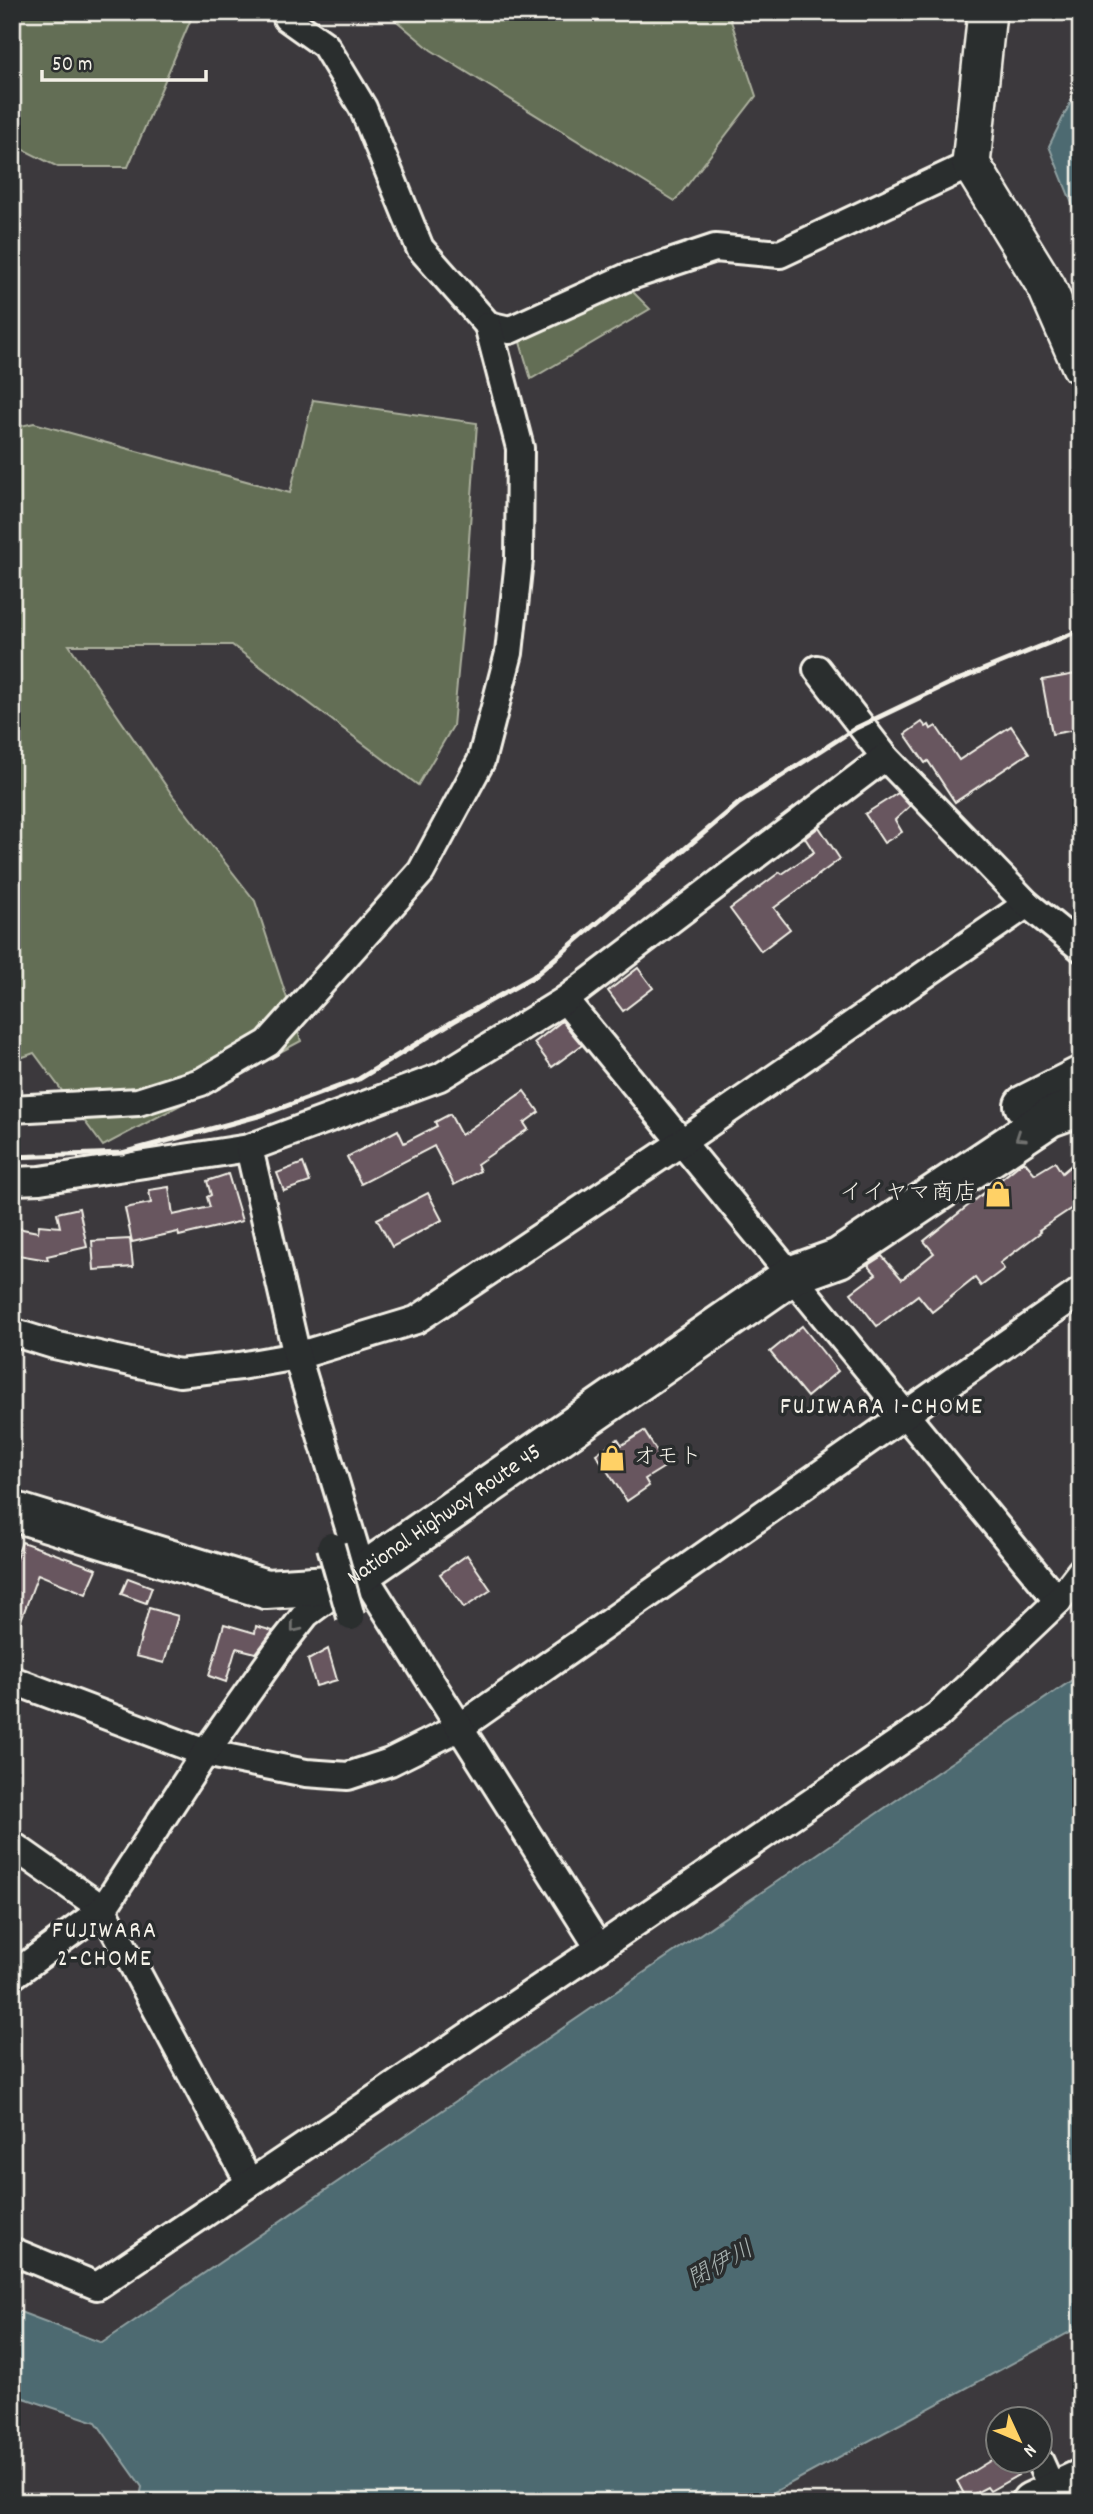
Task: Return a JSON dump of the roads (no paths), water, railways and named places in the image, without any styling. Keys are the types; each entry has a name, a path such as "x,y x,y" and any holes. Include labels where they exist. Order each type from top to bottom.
{"highway":[{"name":"National Highway Route 45","path":"792,1275 822,1240 1022,1106 1081,1076"},
{"name":"National Highway Route 45","path":"12,1511 266,1590 353,1592 499,1476 792,1275 839,1258 1050,1117 1081,1106"}],"street":[{"path":"987,12 971,164 1047,288 1081,366"},
{"path":"12,1110 138,1102 201,1082 268,1043 421,872 481,761 509,653 519,560 520,448 488,326 420,248 363,108 325,46 287,18"},
{"path":"488,326 510,330 625,278 715,248 780,254 971,164"},
{"path":"817,670 886,757 1027,904 1081,948"},
{"path":"12,1181 40,1180 249,1148 440,1077 565,1000 886,757"},
{"path":"12,1332 54,1345 179,1373 296,1356 416,1320 682,1142 1027,904"},
{"path":"565,1000 1058,1601"},
{"path":"249,1148 353,1592"},
{"path":"12,1680 205,1754 293,1771 348,1776 390,1762 460,1727 1081,1291"},
{"path":"331,1546 353,1592 460,1727 599,1948"},
{"path":"12,2251 97,2286 599,1948 937,1716 1058,1601 1081,1571"},
{"path":"12,1976 103,1909 205,1754 306,1614 353,1592"},
{"path":"12,1845 103,1909 249,2182"}],"water":[{"path":"1081,81 1081,226 1049,146"},
{"name":"閉伊川","path":"1081,1664 1081,2326 756,2502 139,2502 142,2487 96,2422 12,2394 12,2309 102,2343 1072,1680"}],"railway":[{"path":"12,1157 122,1153 262,1115 359,1079 533,977 738,804 856,728 948,684 1081,630"}],"place":[{"name":"イイヤマ商店","path":"998,1194"},
{"name":"オモト","path":"612,1458"}],"district":[{"name":"FUJIWARA 1-CHOME","path":"882,1408"},
{"name":"FUJIWARA 2-CHOME","path":"105,1946"}]}
